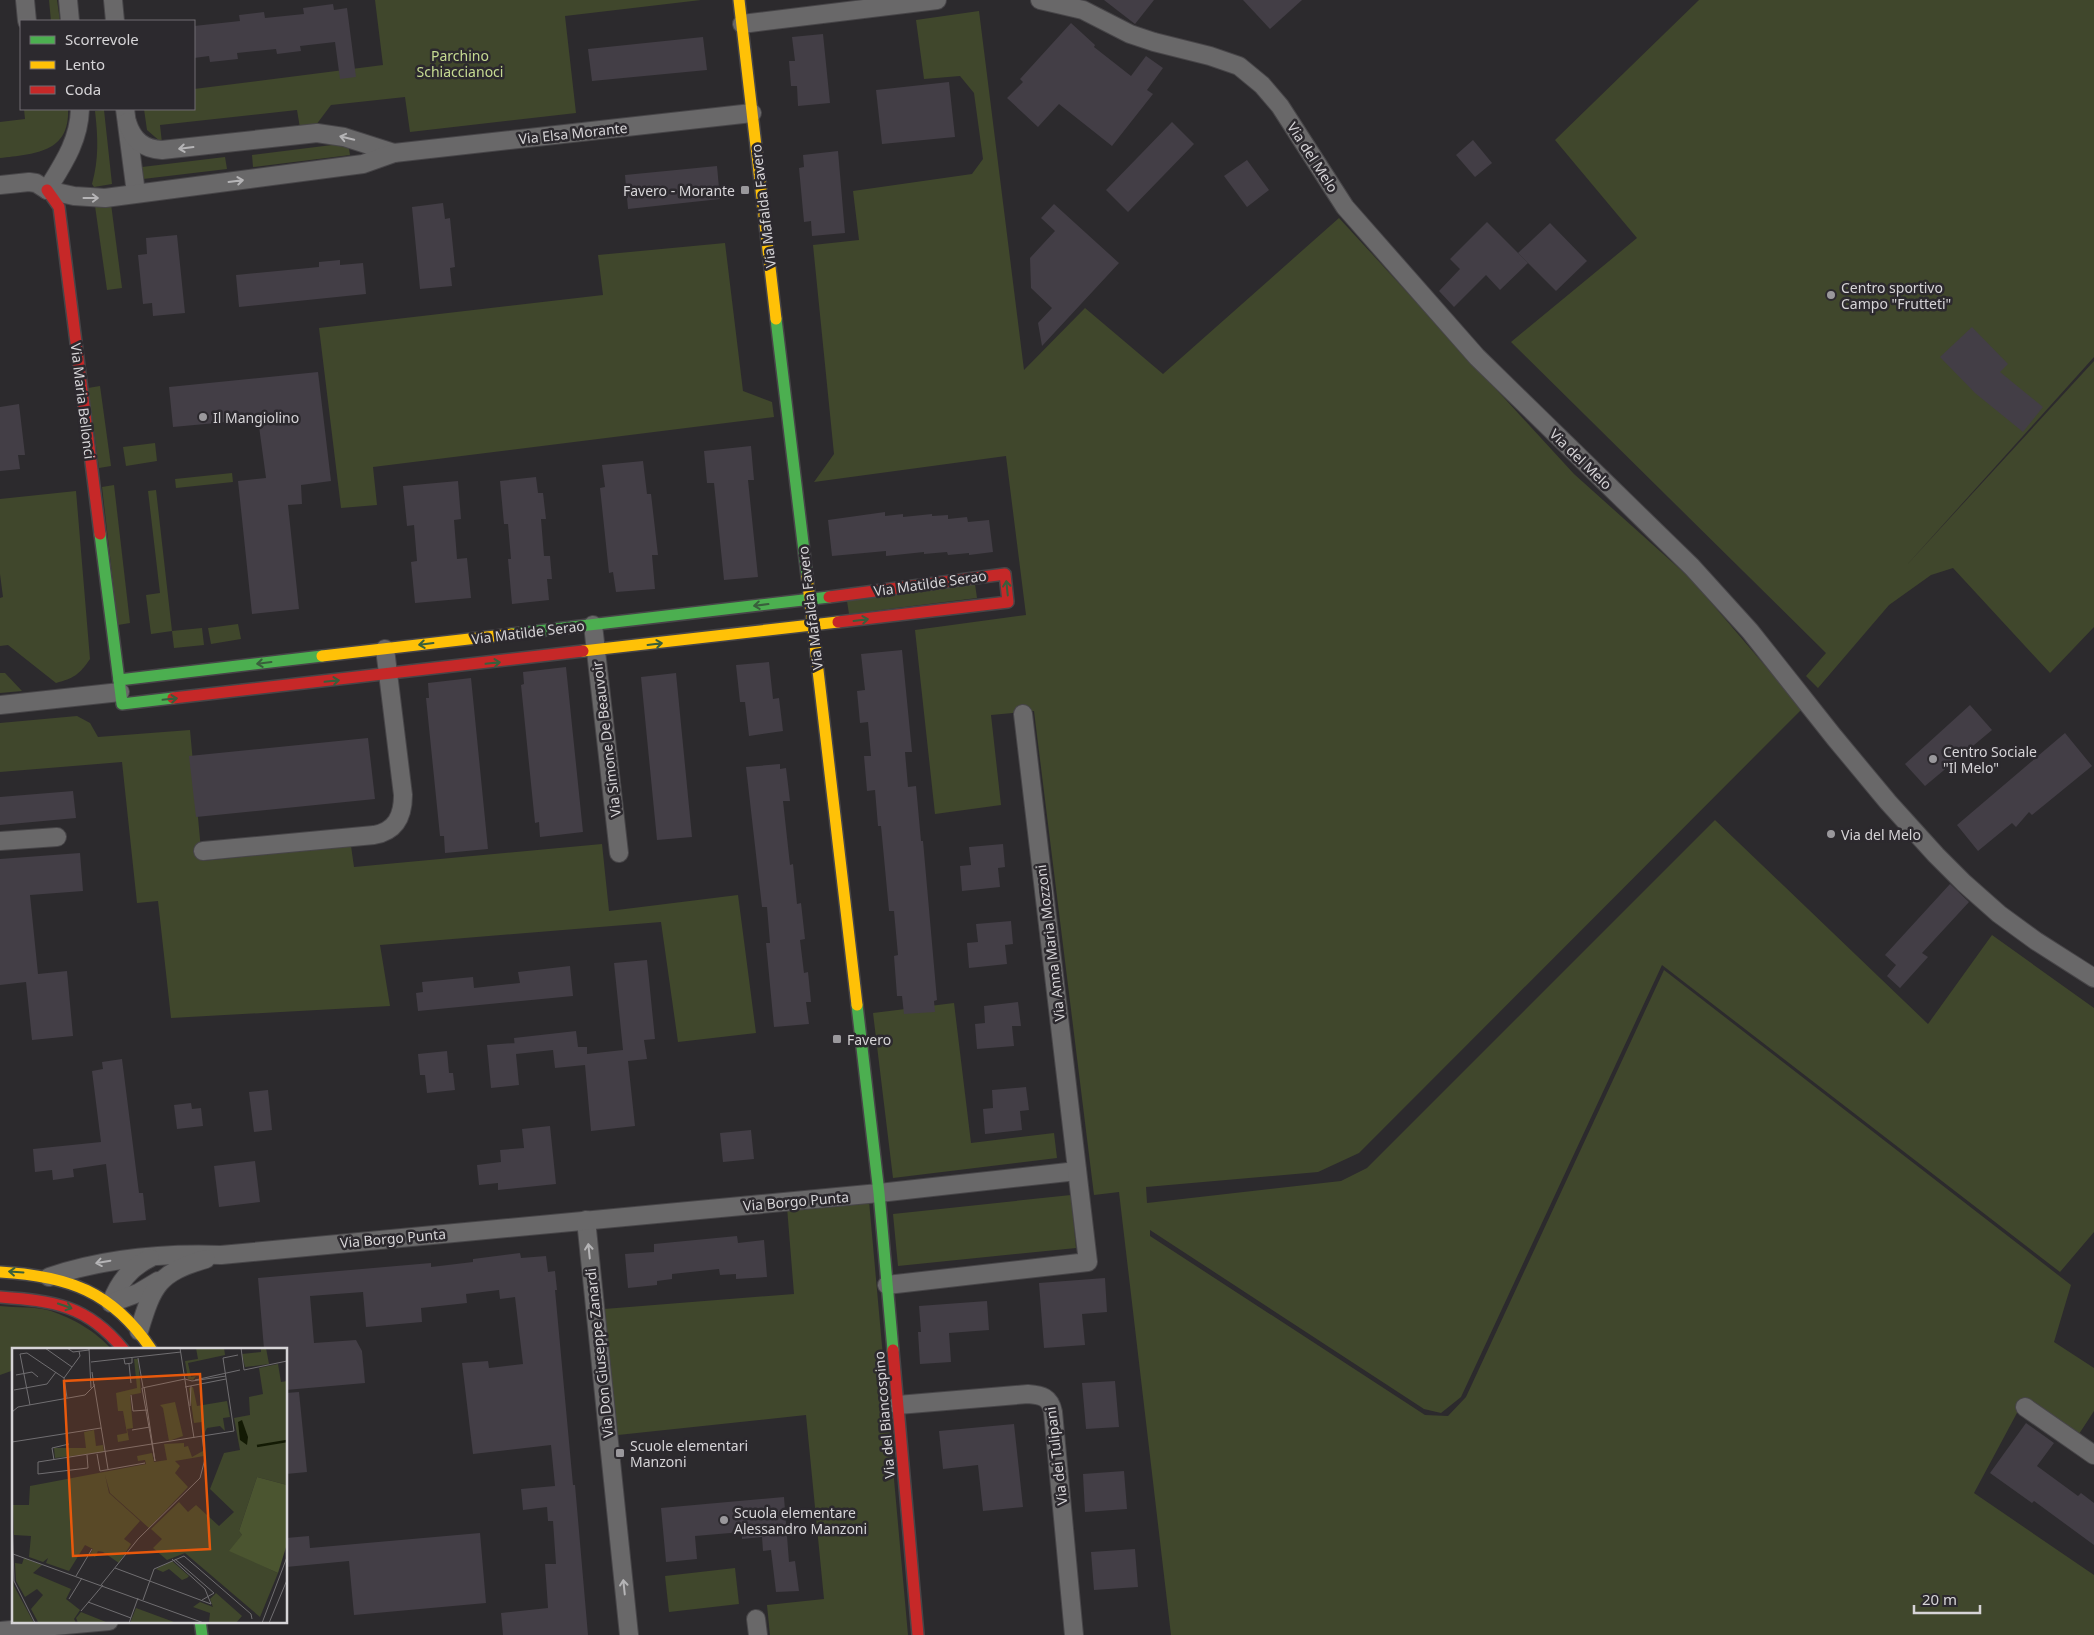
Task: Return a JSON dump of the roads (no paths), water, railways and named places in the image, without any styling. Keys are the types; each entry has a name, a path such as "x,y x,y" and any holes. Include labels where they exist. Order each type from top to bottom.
{"street":[{"path":"25,0 27,20"},
{"path":"68,0 70,20"},
{"path":"113,0 115,20"},
{"name":"Via Mafalda Favero","path":"739,0 879,1193"},
{"path":"742,24 938,0"},
{"name":"Via del Melo","path":"1040,0 1083,10 1130,34 1239,66 1262,85 1280,106 1345,207 1477,357 1698,574 1750,631 1834,737 1888,802 1936,855 1964,883 2000,914 2036,941 2094,978"},
{"path":"47,190 72,148 79,124 80,110"},
{"name":"Via Elsa Morante","path":"0,185 29,182 47,190 83,198 105,198 363,164 394,153 752,113"},
{"name":"Via Elsa Morante","path":"126,116 138,142 154,150 316,133 344,137 394,153"},
{"name":"Via Elsa Morante","path":"126,116 136,193"},
{"name":"Via Maria Bellonci","path":"47,190 52,194 58,207 120,692"},
{"name":"Via Matilde Serao","path":"0,705 120,692 388,674 1008,602 1005,574 809,600 385,649 120,692"},
{"name":"Via Simone De Beauvoir","path":"593,625 619,853"},
{"path":"203,851 374,835 385,832 394,826 401,813 403,795 385,649"},
{"name":"Via Anna Maria Mozzoni","path":"1022,714 1078,1171"},
{"path":"0,841 57,837"},
{"path":"887,1285 1088,1262 1078,1171"},
{"name":"Via Borgo Punta","path":"49,1277 101,1262 154,1256 221,1255 879,1193 1078,1171"},
{"name":"Via del Biancospino","path":"879,1193 918,1635"},
{"name":"Via Don Giuseppe Zanardi","path":"586,1220 629,1635"},
{"name":"Via Borgo Punta","path":"0,1272 49,1277 67,1281 111,1303 138,1293 168,1274 185,1266 221,1255"},
{"path":"98,1322 111,1303 116,1290 130,1271 154,1256"},
{"name":"Via Borgo Punta","path":"139,1331 151,1294 168,1274"},
{"path":"0,1297 50,1301 71,1308 98,1322 115,1337 122,1348"},
{"path":"111,1303 129,1318 150,1348"},
{"name":"Via dei Tulipani","path":"898,1405 1028,1394 1043,1396 1048,1399 1054,1412 1074,1635"},
{"path":"2025,1407 2094,1455"},
{"path":"0,1631 98,1622"},
{"path":"200,1622 202,1635"}],"place":[{"name":"Favero - Morante","path":"745,190"},
{"name":"Centro sportivo Campo \"Frutteti\"","path":"1831,295"},
{"name":"Il Mangiolino","path":"203,417"},
{"name":"Centro Sociale \"Il Melo\"","path":"1933,759"},
{"name":"Via del Melo","path":"1831,834"},
{"name":"Favero","path":"837,1039"},
{"name":"Scuole elementari Manzoni","path":"620,1453"},
{"name":"Scuola elementare Alessandro Manzoni","path":"724,1520"}],"park label":[{"name":"Parchino Schiaccianoci","path":"460,64"}]}
